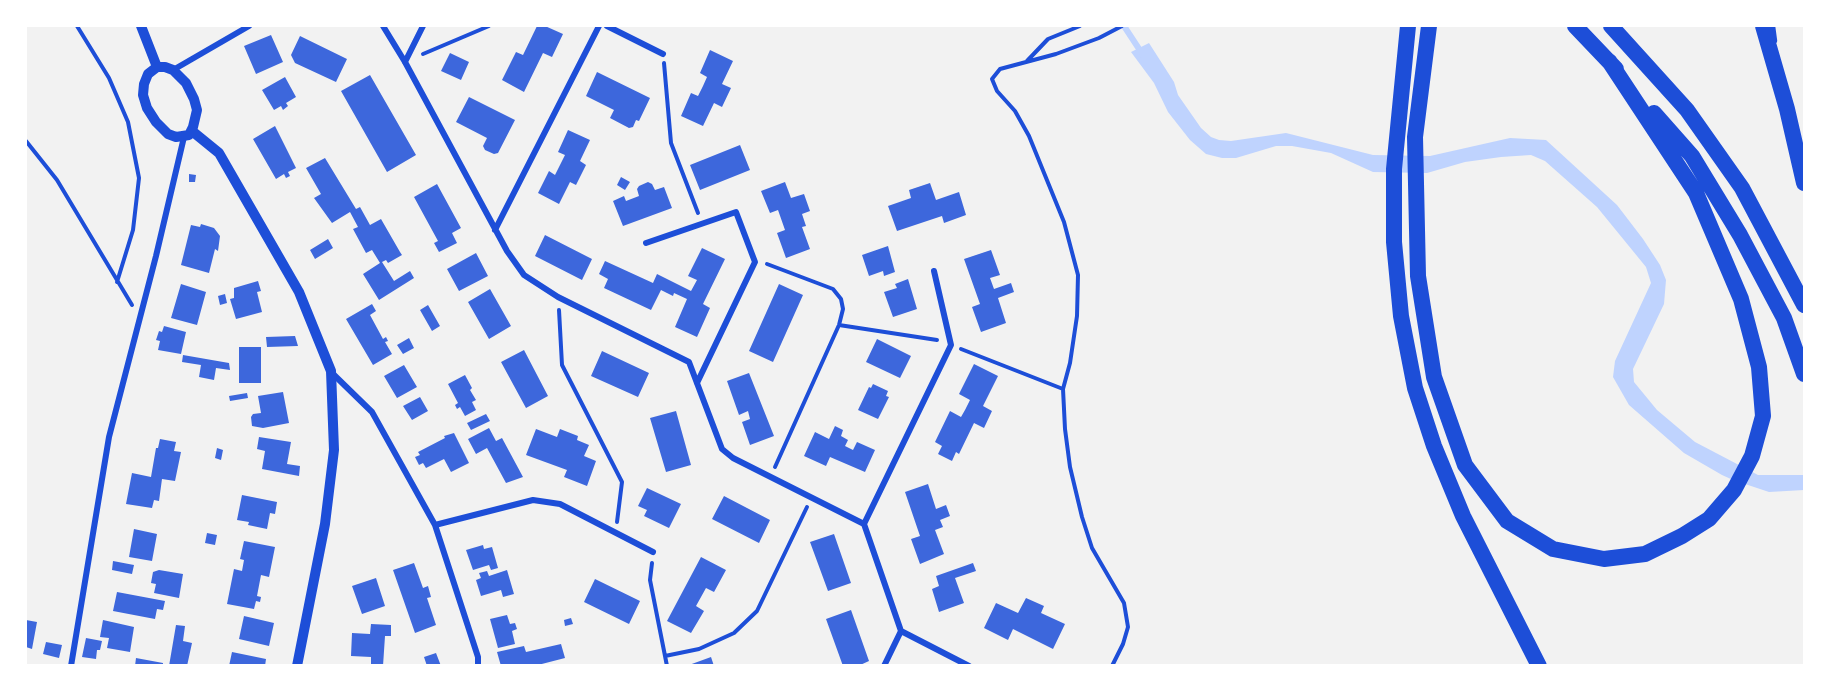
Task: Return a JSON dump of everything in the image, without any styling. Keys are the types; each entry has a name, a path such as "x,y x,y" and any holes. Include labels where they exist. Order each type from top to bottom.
{"highway":[{"path":"1408,26 1394,169 1394,242 1401,316 1415,388 1434,446 1463,516 1539,666"},
{"path":"1429,26 1415,137 1418,276 1434,377 1465,465 1507,521 1553,549 1604,559 1645,554 1682,536 1709,519 1734,490 1752,456 1763,416 1759,367 1741,299 1696,193 1609,61"},
{"path":"1575,26 1609,61 1692,156 1740,235 1784,318 1804,374"},
{"path":"1611,26 1687,110 1742,188 1804,306"},
{"path":"1762,26 1787,109 1804,183"}],"street":[{"path":"141,26 157,68"},
{"path":"172,70 249,26"},
{"path":"382,26 405,62 495,230 524,275 558,297 689,362 722,449 733,458 864,524 901,631 969,666"},
{"path":"405,62 423,26"},
{"path":"495,230 599,26"},
{"path":"607,26 663,54"},
{"path":"71,666 109,437 188,134 197,110 186,83 172,70 165,67 157,68 148,74 143,95 147,108 168,134 176,137 188,134 219,153 299,292 331,371 334,450 325,524 297,666"},
{"path":"646,243 736,212 755,262 697,383"},
{"path":"864,524 951,345 934,272"},
{"path":"331,371 372,412 435,525 478,657 478,666"},
{"path":"435,525 533,500 560,504 653,552"},
{"path":"884,666 901,631"}],"lane":[{"path":"1773,26 1787,109"}],"path":[{"path":"77,26 109,78 128,122 139,178 133,230 117,282"},
{"path":"405,62 489,26"},
{"path":"1026,62 1048,39 1080,26"},
{"path":"1112,666 1123,644 1128,627 1124,603 1092,548 1070,467 1065,429 1063,389 1070,363 1077,316 1078,275 1064,222 1029,136 1014,111 997,91 992,79 1000,69 1099,38 1122,26"},
{"path":"663,54 671,143 702,224"},
{"path":"26,141 57,180 140,318"},
{"path":"755,262 769,264 833,289 841,299 843,309 839,325 771,477"},
{"path":"558,297 562,365 622,482 616,531"},
{"path":"839,325 937,340 1063,389"},
{"path":"665,656 699,648 734,633 757,610 812,498"},
{"path":"653,552 650,580 667,666"}],"water":[{"path":"1149,43 1174,82 1178,95 1201,128 1211,137 1219,140 1231,141 1286,133 1373,155 1430,156 1510,138 1546,140 1617,205 1660,265 1666,280 1664,304 1633,369 1634,382 1657,410 1695,442 1758,475 1804,475 1804,490 1769,492 1744,485 1722,475 1684,453 1629,405 1613,377 1615,361 1651,283 1646,267 1597,207 1545,161 1531,155 1465,162 1427,173 1373,172 1331,153 1292,146 1276,146 1236,158 1222,158 1206,154 1190,140 1168,112 1154,83 1131,52"}],"building":[{"path":"537,26 545,26 563,34 552,57 543,53 524,92 502,80 516,52 523,55"},
{"path":"271,35 283,62 256,74 244,46"},
{"path":"300,36 347,59 336,82 295,63 291,55"},
{"path":"710,50 733,61 722,84 731,88 722,107 714,103 703,126 681,116 691,93 698,96 707,77 700,73"},
{"path":"450,53 469,62 461,80 441,71"},
{"path":"597,72 650,98 639,121 636,120 633,127 629,128 610,118 614,110 586,96"},
{"path":"370,75 416,155 387,172 341,91"},
{"path":"285,77 296,97 286,103 288,106 283,110 281,106 274,110 262,90"},
{"path":"469,97 515,120 498,153 494,154 485,150 483,146 487,138 456,122"},
{"path":"275,126 296,168 288,172 290,176 286,178 284,174 276,179 253,139"},
{"path":"568,130 590,140 580,161 586,165 576,185 570,182 559,204 538,193 549,171 555,175 565,155 558,152"},
{"path":"740,145 750,170 700,190 690,165"},
{"path":"325,158 356,209 360,207 370,225 381,219 402,255 388,263 386,260 382,262 394,281 410,271 414,278 379,300 363,274 380,263 372,250 366,253 353,229 358,227 350,212 332,223 314,198 321,194 306,168"},
{"path":"189,174 196,175 195,182 189,182"},
{"path":"621,177 630,182 625,190 617,185"},
{"path":"648,182 655,190 664,187 672,208 623,226 613,201 624,196 626,201 639,196 637,189"},
{"path":"785,182 791,198 804,194 810,211 802,214 806,226 802,227 810,249 786,258 777,233 785,230 778,210 770,213 761,191"},
{"path":"930,183 936,200 959,192 966,215 944,223 942,216 897,231 888,206 911,198 909,190"},
{"path":"437,184 461,228 452,233 457,243 439,252 434,243 438,241 414,197"},
{"path":"201,224 214,228 220,236 218,251 215,249 209,273 181,265 191,225 200,227"},
{"path":"545,235 592,259 582,280 535,256"},
{"path":"328,239 333,248 315,259 310,250"},
{"path":"888,246 895,272 884,276 883,271 869,276 862,255"},
{"path":"702,248 725,259 703,304 710,308 697,337 675,327 687,299 661,290 651,310 604,288 608,279 599,274 605,261 653,283 657,274 691,291 697,280 688,276"},
{"path":"991,250 1000,275 990,278 994,289 1011,283 1014,292 998,298 1006,323 981,332 972,307 980,304 964,259"},
{"path":"476,253 488,276 459,291 447,269"},
{"path":"908,279 917,309 893,317 884,292 897,288 895,284"},
{"path":"258,281 261,291 257,292 262,312 236,319 230,299 234,298 234,288"},
{"path":"181,284 206,292 197,325 171,318"},
{"path":"779,284 803,295 773,362 749,351"},
{"path":"490,289 511,326 489,339 468,302"},
{"path":"225,294 227,303 220,305 218,296"},
{"path":"372,304 376,311 370,315 383,339 386,337 388,341 385,342 392,354 373,365 346,319"},
{"path":"428,305 440,326 432,331 420,310"},
{"path":"164,326 186,332 181,354 158,350 160,341 156,340 159,331 162,332"},
{"path":"295,336 298,346 267,347 266,337"},
{"path":"409,338 414,348 403,354 397,345"},
{"path":"877,339 911,356 900,378 866,362"},
{"path":"239,347 261,347 261,383 239,383"},
{"path":"524,350 548,396 526,408 501,362"},
{"path":"602,351 649,373 638,397 591,376"},
{"path":"183,355 229,363 230,370 216,368 214,380 199,377 201,365 182,362"},
{"path":"974,364 998,376 983,406 992,411 984,428 974,423 959,454 956,452 952,461 938,454 942,446 935,442 950,411 961,417 970,400 959,394"},
{"path":"404,365 417,387 397,398 384,376"},
{"path":"749,373 774,436 750,445 742,422 750,419 748,411 739,415 727,381"},
{"path":"465,375 476,400 472,402 476,410 465,416 460,407 457,409 455,405 458,403 448,384"},
{"path":"873,384 888,391 886,396 889,397 878,419 858,410 869,387 871,388"},
{"path":"283,392 289,423 263,428 252,426 253,414 261,413 258,396"},
{"path":"247,393 248,398 230,401 229,396"},
{"path":"420,397 428,411 412,420 403,406"},
{"path":"676,411 691,465 666,472 650,418"},
{"path":"486,414 490,421 471,430 467,423"},
{"path":"835,426 843,430 841,436 848,440 845,446 853,450 857,442 875,450 865,472 830,457 826,466 804,456 815,432 829,439"},
{"path":"489,428 496,441 502,438 523,477 506,483 487,448 476,454 468,439"},
{"path":"536,429 557,437 560,429 578,436 577,440 589,445 584,456 596,461 587,486 564,477 567,470 526,455"},
{"path":"454,433 469,463 451,472 444,459 426,468 423,463 419,465 415,457 420,455 418,452 445,438 444,436"},
{"path":"259,437 291,442 287,464 300,466 299,476 262,469 265,451 257,449"},
{"path":"160,439 176,442 174,451 181,452 175,481 162,479 159,501 154,500 152,508 126,504 132,473 151,477 156,448 158,448"},
{"path":"217,448 223,450 221,460 215,458"},
{"path":"928,484 936,509 946,505 950,516 940,520 943,527 935,530 944,554 920,564 911,539 920,536 905,492"},
{"path":"647,488 681,504 669,528 644,516 647,510 638,506"},
{"path":"242,495 277,502 275,514 270,513 267,529 237,520"},
{"path":"724,496 770,520 759,543 712,519"},
{"path":"134,529 157,534 152,561 129,557"},
{"path":"207,533 217,535 215,545 205,543"},
{"path":"834,534 851,583 828,591 810,542"},
{"path":"244,541 275,547 269,577 261,575 257,596 261,597 260,602 256,601 254,609 227,604 234,569 242,571 244,560 240,559"},
{"path":"483,545 484,549 492,547 498,568 491,570 489,565 473,570 466,550"},
{"path":"701,557 726,570 714,592 706,588 696,606 704,611 691,633 667,621"},
{"path":"113,561 134,565 132,574 112,570"},
{"path":"414,563 423,588 428,586 431,597 427,598 436,625 415,633 393,570"},
{"path":"973,563 976,571 955,578 964,603 939,612 932,589 939,586 936,576"},
{"path":"159,570 183,574 179,598 154,593 156,584 151,583 153,572"},
{"path":"507,570 514,594 503,597 501,590 481,596 476,580 481,578 479,573 487,571 489,576"},
{"path":"376,578 385,606 362,614 352,586"},
{"path":"595,579 640,601 629,624 584,602"},
{"path":"117,592 165,601 163,610 157,609 155,619 113,611"},
{"path":"1026,598 1044,606 1041,613 1065,624 1053,649 1013,629 1008,640 984,628 996,603 1018,613"},
{"path":"851,610 869,661 858,666 843,666 826,619"},
{"path":"507,615 510,624 515,623 517,629 512,631 515,644 498,648 490,619"},
{"path":"244,616 274,623 269,646 239,639"},
{"path":"571,618 573,624 565,626 564,620"},
{"path":"26,620 37,622 32,649 26,647"},
{"path":"103,620 134,627 130,652 107,648 109,638 100,637"},
{"path":"371,624 391,625 391,636 385,636 383,666 371,665 371,657 351,656 352,633 370,634"},
{"path":"176,625 185,626 183,641 192,643 187,666 169,666"},
{"path":"86,638 102,641 100,650 97,650 96,659 82,657"},
{"path":"46,642 62,645 59,658 43,654"},
{"path":"561,644 565,658 534,666 501,666 497,652 524,646 526,652"},
{"path":"232,652 266,659 265,666 229,666"},
{"path":"436,653 441,666 427,666 424,657"},
{"path":"711,657 714,666 689,666 689,665"},
{"path":"136,658 163,663 163,666 135,666"}],"waterway":[{"path":"1124,26 1143,55"}]}
